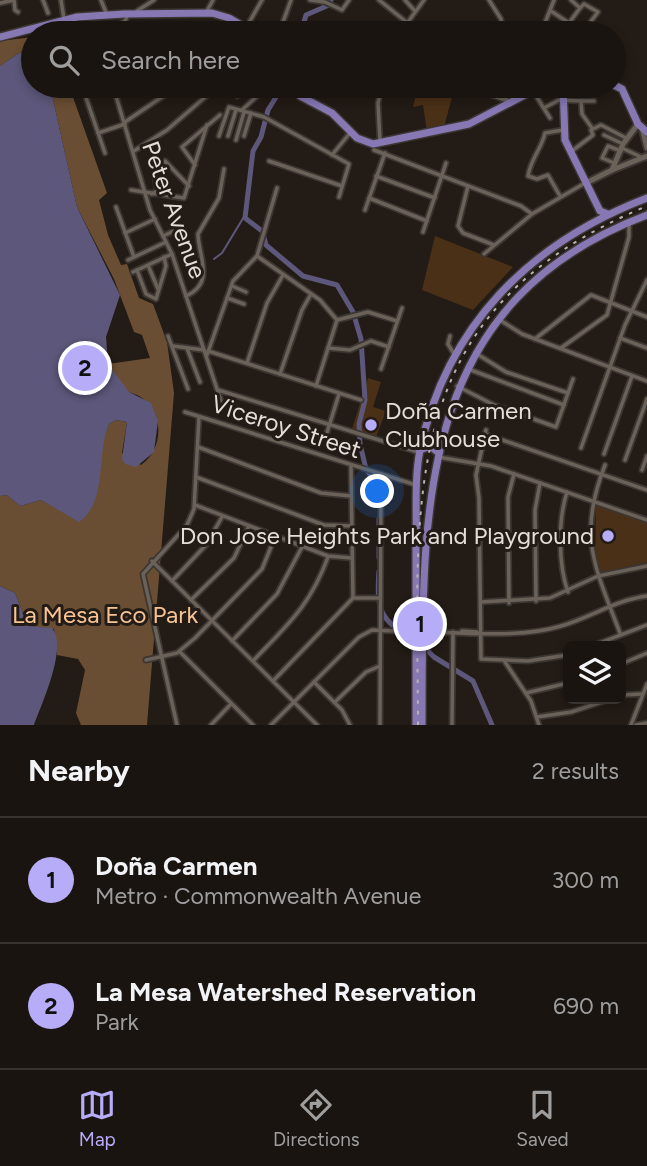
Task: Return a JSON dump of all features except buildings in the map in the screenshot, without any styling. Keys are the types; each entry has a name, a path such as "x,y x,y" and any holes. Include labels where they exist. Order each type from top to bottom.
{"main road":[{"path":"57,21 107,15 206,13 222,15 233,21"},
{"path":"0,37 21,31"},
{"path":"626,95 642,128"},
{"path":"304,98 332,113 351,133 377,147 460,127 518,98"},
{"path":"563,100 562,130 570,152 600,211 608,214"},
{"path":"422,725 417,485 420,453 435,395 454,354 486,310 527,267 562,241 608,214 647,198"},
{"path":"416,725 424,567 438,457 457,386 474,353 498,318 536,281 570,254 647,215"},
{"path":"423,441 434,444 442,438"},
{"path":"420,453 432,447 438,457"},
{"path":"420,453 428,464 438,457"}],"street":[{"path":"0,3 14,0 15,11 18,12"},
{"path":"43,0 48,13"},
{"path":"61,0 64,19"},
{"path":"101,0 107,15"},
{"path":"125,21 130,14 154,0"},
{"path":"206,13 213,0"},
{"path":"250,21 262,0"},
{"path":"283,21 291,0"},
{"path":"310,0 331,4 342,10 349,0"},
{"path":"379,0 405,21"},
{"path":"405,0 414,10"},
{"path":"407,21 424,0"},
{"path":"489,0 500,21"},
{"path":"546,21 554,0"},
{"path":"571,0 580,8"},
{"path":"570,21 585,5 598,12 591,21"},
{"path":"551,11 566,21"},
{"path":"86,98 104,153"},
{"name":"Peter Avenue","path":"117,98 155,219 172,254 205,349"},
{"path":"98,133 125,123 161,98"},
{"path":"134,151 167,130 203,98"},
{"path":"228,136 240,111 255,98"},
{"path":"379,98 377,147 384,153 521,206 532,214"},
{"path":"498,98 509,102"},
{"path":"507,98 509,102"},
{"path":"538,98 550,118"},
{"path":"544,108 563,100 594,101"},
{"path":"581,101 582,114 593,128"},
{"path":"219,136 228,108 265,118 349,164 339,197"},
{"path":"236,140 240,111"},
{"path":"244,136 251,113"},
{"path":"195,165 182,147 220,115"},
{"path":"131,190 184,198 207,125"},
{"path":"593,128 601,125 628,139"},
{"path":"570,152 589,141 593,128"},
{"path":"613,167 628,139 642,128 647,148"},
{"path":"560,196 548,175 537,179 528,176 533,155 543,144 545,132 562,130"},
{"path":"332,155 351,133"},
{"path":"604,135 622,148"},
{"path":"613,167 602,158 608,146 645,157"},
{"path":"365,210 384,153"},
{"path":"484,254 532,214 560,196 613,167 645,157"},
{"path":"149,194 157,189 154,168 167,161 189,186"},
{"path":"269,162 342,186"},
{"path":"423,232 446,163"},
{"path":"186,296 198,287 205,265 198,234 219,198 223,169"},
{"path":"153,173 174,198"},
{"path":"376,176 435,198"},
{"path":"468,186 458,226 463,233 494,245"},
{"path":"205,349 211,343 231,285 257,256 277,188"},
{"path":"369,198 427,221"},
{"path":"116,207 134,257"},
{"path":"125,233 155,219"},
{"path":"561,348 604,317 629,237 628,223"},
{"path":"163,236 178,229"},
{"path":"128,260 166,242"},
{"path":"164,257 166,266 156,299 146,294 135,271 164,257 172,254"},
{"path":"257,256 311,293 332,311 337,320 316,386"},
{"path":"148,265 159,291"},
{"path":"247,363 267,303 283,275"},
{"path":"581,448 631,310 647,280"},
{"path":"231,285 246,292"},
{"path":"280,374 302,310 311,293"},
{"path":"535,339 589,296 609,301 647,317"},
{"path":"227,298 244,304"},
{"path":"381,369 401,308"},
{"path":"337,320 370,312 397,321"},
{"path":"498,318 518,332 647,381"},
{"path":"169,336 188,389"},
{"path":"450,336 447,344 454,354"},
{"path":"620,338 647,348"},
{"path":"328,348 342,351 371,341 388,347"},
{"path":"205,349 211,343"},
{"path":"173,346 205,349 361,400"},
{"path":"187,348 200,382"},
{"path":"205,349 221,401"},
{"path":"474,353 506,372 568,393"},
{"path":"466,368 495,382 564,405"},
{"path":"604,454 632,376"},
{"path":"457,386 494,405 556,427 573,379"},
{"path":"217,389 420,453"},
{"path":"325,439 340,393"},
{"path":"625,460 647,400"},
{"name":"Viceroy Street","path":"185,412 351,467 417,485"},
{"path":"177,725 142,574 187,524 195,505 199,417"},
{"path":"563,656 539,661 482,660 478,632 480,602 477,463 486,432 647,491"},
{"path":"198,447 321,493 351,496"},
{"path":"642,470 647,456"},
{"path":"438,457 477,463 514,474 647,520"},
{"path":"606,465 593,501 592,557 620,633"},
{"path":"351,467 353,598"},
{"path":"380,725 378,631 381,474"},
{"path":"509,603 508,497 514,474"},
{"path":"196,477 324,525 352,526"},
{"path":"536,601 535,510 540,483"},
{"path":"567,492 563,507 563,564 568,592"},
{"path":"195,505 328,556 351,558"},
{"path":"172,581 206,545 223,517"},
{"path":"191,600 234,558 248,526"},
{"path":"146,660 180,652 261,569 275,537"},
{"path":"232,641 277,594 302,547"},
{"path":"253,661 304,607 316,588 328,556"},
{"path":"151,561 317,725"},
{"path":"480,602 536,601 568,592 598,576 647,566"},
{"path":"271,725 359,637 368,632 521,632 560,627 609,605 647,596"},
{"path":"273,681 353,598 380,598"},
{"path":"603,641 647,625"},
{"path":"452,725 453,632"},
{"path":"180,652 253,725"},
{"path":"626,662 647,653"},
{"path":"505,662 526,693 539,725"},
{"path":"335,702 366,671 380,666"},
{"path":"314,682 335,702 350,725"},
{"path":"526,693 563,684"},
{"path":"647,684 633,725 647,723"},
{"path":"626,695 643,694"},
{"path":"211,725 231,703"},
{"path":"537,717 571,712 596,704"}],"shaded area":[{"path":"19,53 21,98 53,98 77,207 120,295 106,337 108,364 129,392 151,403 158,421 154,452 136,467 125,464 122,459 127,422 116,420 109,424 98,490 88,513 79,522 41,500 20,506 7,495 0,496 0,66"},
{"path":"415,98 452,98 444,127 427,132 423,105 413,107"},
{"path":"435,236 513,267 473,310 422,290"},
{"path":"368,378 381,382 373,407 386,411 376,437 352,429"},
{"path":"596,504 647,522 647,564 601,573 595,556"},
{"path":"0,586 15,593 28,626 52,628 56,637 57,648 52,675 34,725 0,725"}],"green space":[{"path":"21,38 21,53 0,66 0,41"},
{"name":"La Mesa Eco Park","path":"53,98 73,98 107,193 99,200 108,235 121,265 127,264 139,298 153,304 167,342 174,393 147,725 81,725 76,713 85,670 78,659 57,655 54,629 28,626 15,593 0,586 0,496 7,495 20,506 41,500 79,521 93,499 109,424 116,420 127,422 122,453 141,465 154,450 157,441 158,422 155,413 140,397 124,388 108,364 150,358 142,335 134,332 114,279 77,207"}],"waterway":[{"path":"304,21 306,15 329,5 331,0"},
{"path":"262,231 245,218 253,151 261,137 268,110 276,98"},
{"path":"214,259 222,253 245,215"},
{"path":"264,237 266,245 303,276 337,285 353,312 361,339 365,400 359,424 360,444 366,469 377,484 380,502"},
{"path":"379,519 379,558"},
{"path":"379,571 380,606 387,620 401,631"},
{"path":"422,645 434,657 473,681 492,725"}],"railway":[{"path":"418,725 418,560 424,486 438,418 464,355 505,299 565,249 647,206"}],"place":[{"name":"La Mesa Watershed Reservation","path":"85,368"},
{"name":"Doña Carmen Clubhouse","path":"371,425"},
{"name":"Don Jose Heights Park and Playground","path":"608,536"},
{"name":"Doña Carmen","path":"420,624"}]}
